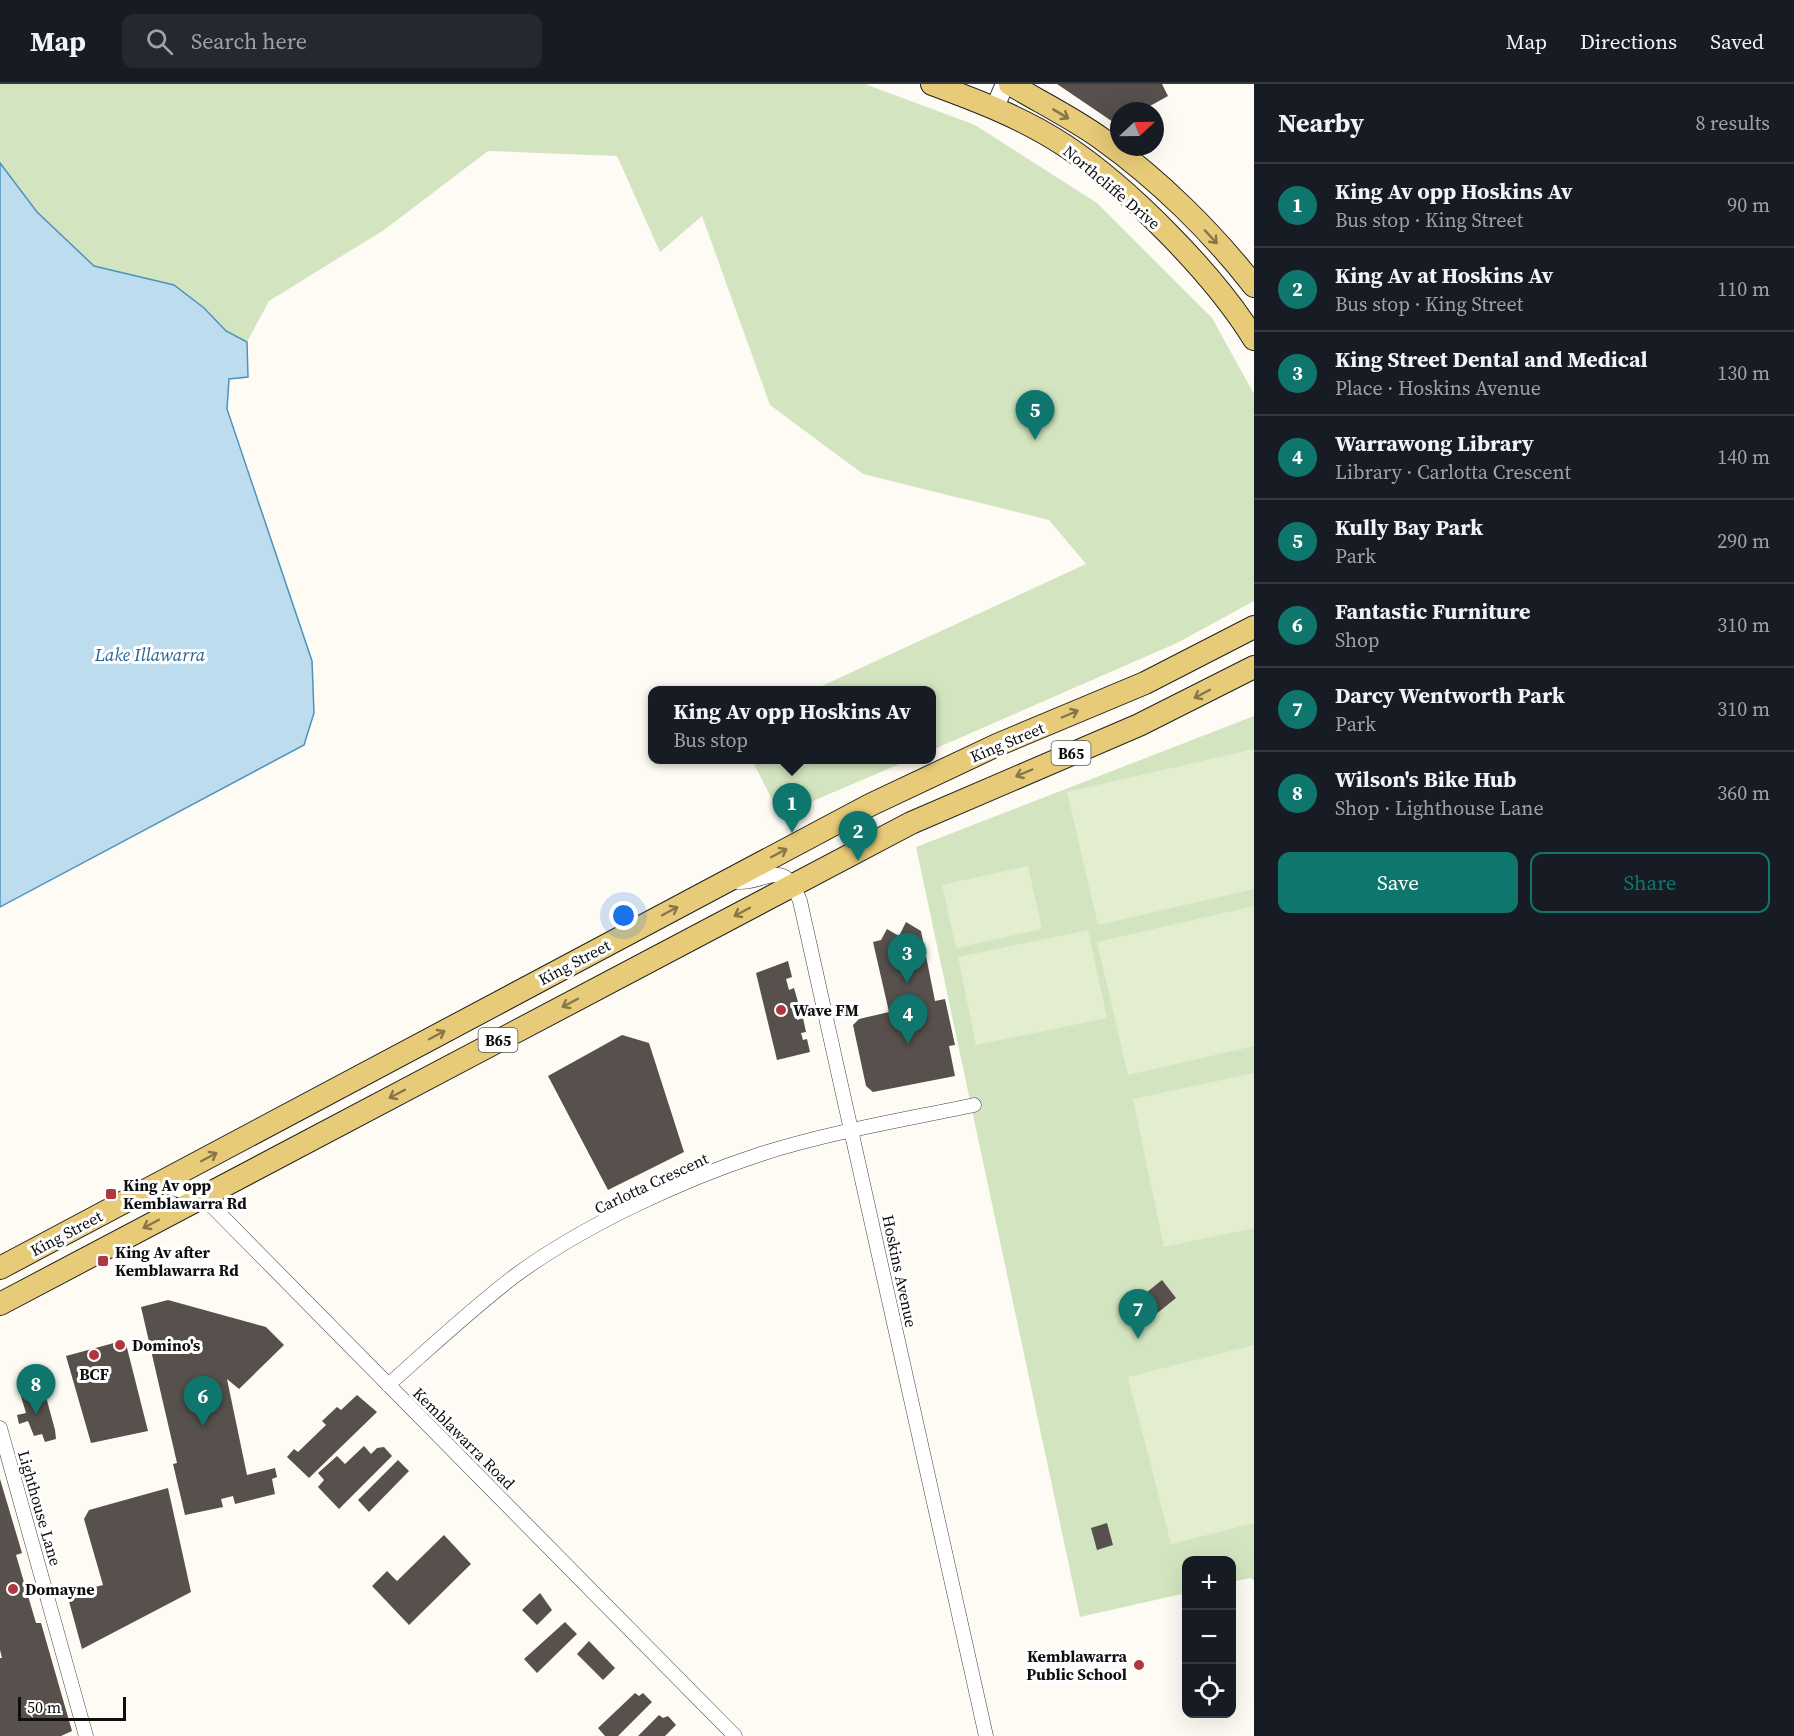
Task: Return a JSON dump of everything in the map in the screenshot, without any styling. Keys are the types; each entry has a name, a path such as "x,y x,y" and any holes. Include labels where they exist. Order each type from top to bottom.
{"main road":[{"name":"Northcliffe Drive","path":"932,84 995,106 1064,145 1152,218 1229,301 1254,339"},
{"name":"Northcliffe Drive","path":"1010,84 1101,138 1163,190 1254,286"},
{"name":"King Street","path":"0,1268 908,786 1145,683 1254,627"},
{"name":"King Street","path":"0,1304 941,808 1139,725 1254,667"}],"street":[{"path":"995,106 1005,84"},
{"path":"728,880 744,884 773,874 783,875 794,885"},
{"name":"Hoskins Avenue","path":"794,885 800,900 853,1131 986,1736"},
{"name":"Carlotta Crescent","path":"388,1385 474,1309 516,1276 610,1219 663,1193 748,1159 853,1131 974,1105"},
{"name":"Kemblawarra Road","path":"158,1184 203,1197 735,1736"},
{"name":"Lighthouse Lane","path":"0,1428 86,1736"}],"green space":[{"path":"0,84 865,84 975,125 1097,203 1212,318 1254,394 1254,601 1177,643 936,748 936,686 822,686 1086,564 1049,520 863,474 770,405 702,216 660,252 617,156 488,151 384,230 269,301 247,342 226,331 204,308 174,285 94,266 37,212 0,163"},
{"path":"1254,716 1254,1580 1250,1578 1236,1581 1236,1556 1182,1556 1182,1594 1080,1617 916,847"},
{"path":"1254,749 1254,889 1098,925 1067,792"},
{"path":"754,764 900,764 780,815"},
{"path":"1028,866 1042,929 956,948 942,885"},
{"path":"1254,906 1254,1046 1128,1075 1097,942"},
{"path":"1088,930 1107,1018 976,1045 958,957"},
{"path":"1254,1073 1254,1228 1164,1247 1133,1099"},
{"path":"1254,1345 1254,1523 1171,1544 1128,1377"}],"water":[{"name":"Lake Illawarra","path":"0,163 37,212 94,266 174,285 204,308 226,331 247,342 248,377 229,379 227,409 312,661 314,713 304,745 0,907"}],"building":[{"path":"1057,84 1162,84 1168,96 1157,102 1110,102 1110,120"},
{"path":"906,922 921,931 935,1001 945,999 955,1045 949,1046 955,1076 873,1092 866,1086 853,1025 859,1019 889,1012 873,942 881,940 887,929 899,936"},
{"name":"Wave FM","path":"788,961 792,977 786,979 789,990 794,988 798,1002 797,1020 803,1018 806,1032 801,1033 803,1040 807,1039 810,1052 777,1060 756,973"},
{"path":"622,1035 649,1043 684,1152 608,1190 548,1076"},
{"path":"1162,1280 1176,1298 1140,1327 1126,1309"},
{"path":"168,1300 266,1327 284,1345 239,1389 227,1379 247,1475 275,1468 277,1477 272,1479 275,1494 235,1504 233,1496 221,1499 223,1507 185,1515 173,1464 177,1463 141,1307"},
{"path":"125,1340 148,1431 91,1443 66,1356"},
{"path":"36,1388 38,1395 45,1393 56,1439 45,1442 42,1434 34,1436 28,1421 19,1424 17,1415 26,1413 20,1393"},
{"path":"357,1395 377,1412 309,1478 287,1457 294,1449 298,1452 326,1425 322,1421 337,1407 341,1410"},
{"path":"364,1446 371,1454 377,1448 384,1447 392,1456 339,1509 318,1487 324,1480 318,1473 337,1456 345,1464"},
{"path":"398,1460 409,1471 369,1512 358,1500"},
{"name":"Domayne","path":"0,1479 22,1553 16,1555 36,1623 41,1623 72,1731 61,1736 0,1736 0,1658 2,1658 0,1650"},
{"path":"168,1488 191,1592 82,1649 67,1594 103,1585 84,1519 89,1510"},
{"path":"1107,1523 1113,1545 1097,1550 1091,1528"},
{"path":"444,1535 471,1564 409,1625 372,1586 387,1571 397,1581"},
{"path":"540,1593 552,1610 537,1625 522,1610"},
{"path":"565,1622 577,1634 537,1673 524,1659"},
{"path":"589,1641 615,1668 603,1680 577,1654"},
{"path":"635,1693 639,1696 643,1693 652,1702 618,1736 605,1736 598,1728"},
{"path":"659,1715 663,1718 668,1716 676,1725 665,1736 638,1736"}],"place":[{"name":"Kully Bay Park","path":"1035,440"},
{"name":"King Av opp Hoskins Av","path":"792,833"},
{"name":"King Av at Hoskins Av","path":"858,861"},
{"name":"King Street Dental and Medical","path":"907,983"},
{"name":"Wave FM","path":"781,1010"},
{"name":"Warrawong Library","path":"908,1044"},
{"name":"King Av opp Kemblawarra Rd","path":"111,1194"},
{"name":"King Av after Kemblawarra Rd","path":"103,1261"},
{"name":"Darcy Wentworth Park","path":"1138,1339"},
{"name":"Domino's","path":"120,1345"},
{"name":"BCF","path":"94,1355"},
{"name":"Wilson's Bike Hub","path":"36,1414"},
{"name":"Fantastic Furniture","path":"203,1426"},
{"name":"Domayne","path":"13,1589"},
{"name":"Kemblawarra Public School","path":"1139,1665"}]}
